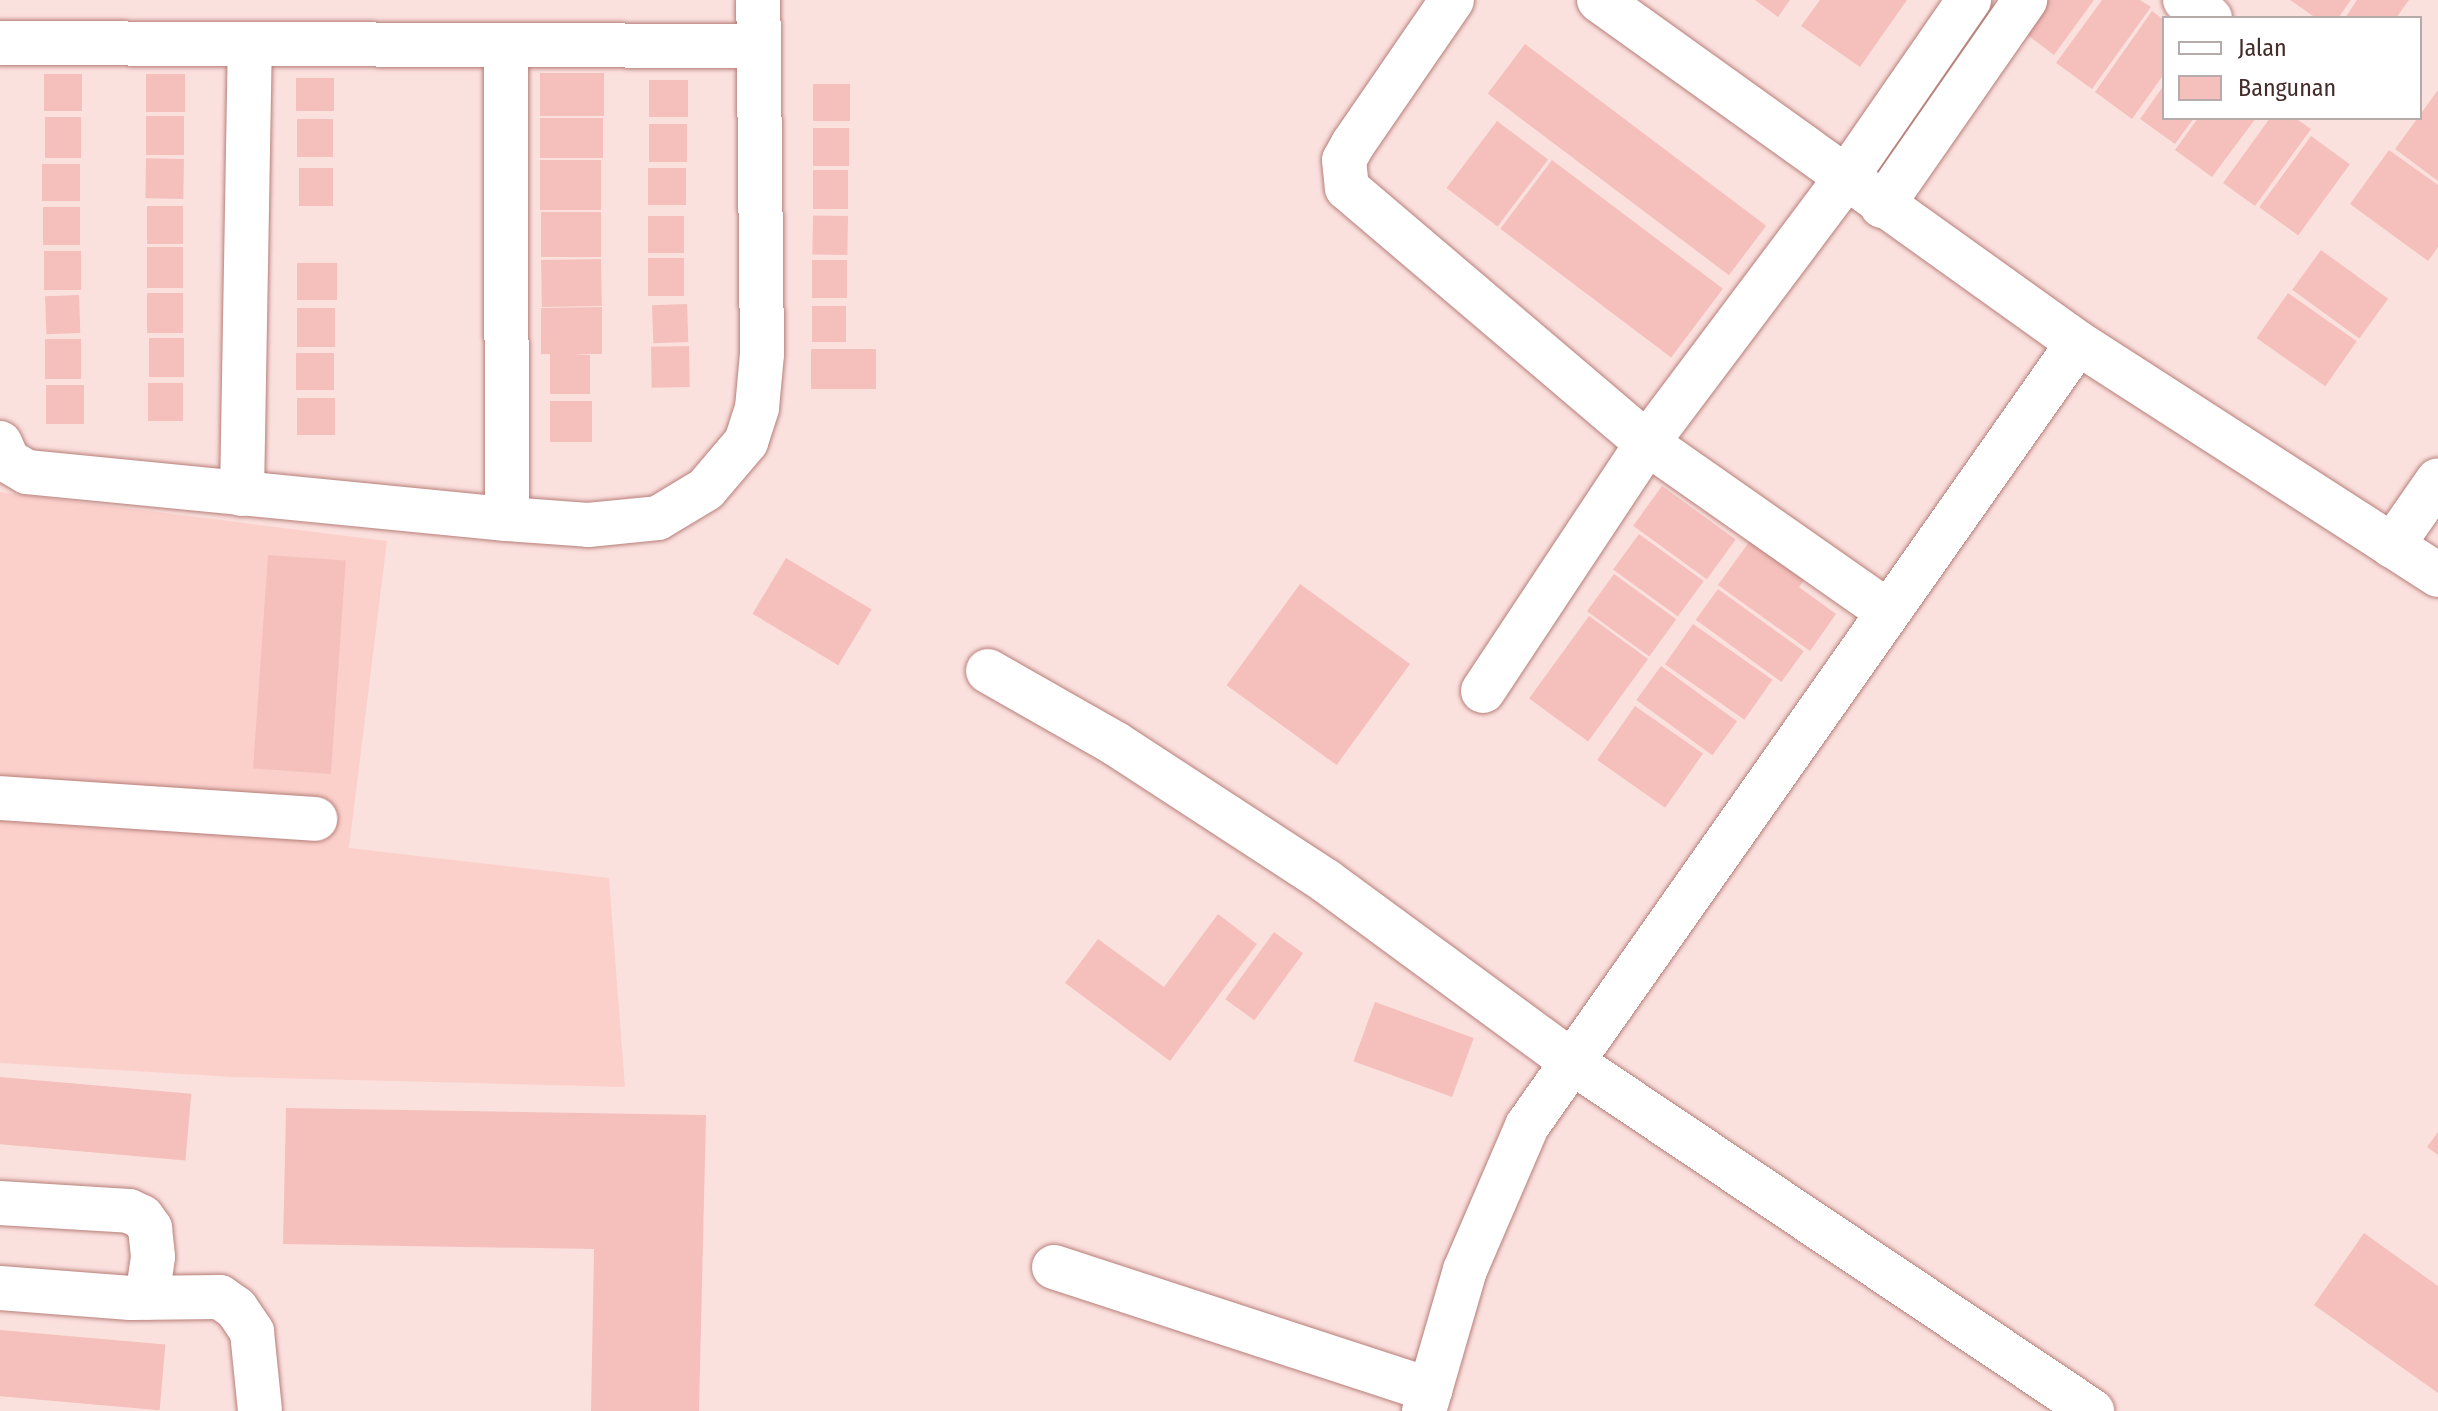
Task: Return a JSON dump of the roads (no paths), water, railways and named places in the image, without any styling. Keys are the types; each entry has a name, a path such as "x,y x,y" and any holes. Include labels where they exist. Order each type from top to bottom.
{"street":[{"path":"0,443 8,461 27,472 588,525 658,518 706,489 746,442 757,408 762,354 758,0"},
{"path":"1452,0 1344,160 1347,188 1647,443 1888,612"},
{"path":"1599,0 1882,206 2078,343 2438,575"},
{"path":"1483,691 1647,443 1845,179 1969,0"},
{"path":"1882,206 2025,0"},
{"path":"2185,0 2207,16"},
{"path":"0,43 250,47 758,46"},
{"path":"242,494 250,47"},
{"path":"506,47 507,519"},
{"path":"1054,1267 1427,1401 1495,1192 1527,1126 1575,1064 2078,343"},
{"path":"2392,546 2438,480"},
{"path":"988,671 1116,744 1326,881 1575,1064 2092,1411"},
{"path":"0,798 315,819"},
{"path":"0,1203 129,1211 142,1217 150,1228 153,1257 147,1298"},
{"path":"0,1288 147,1298 220,1297 236,1308 252,1332 260,1411"}]}
